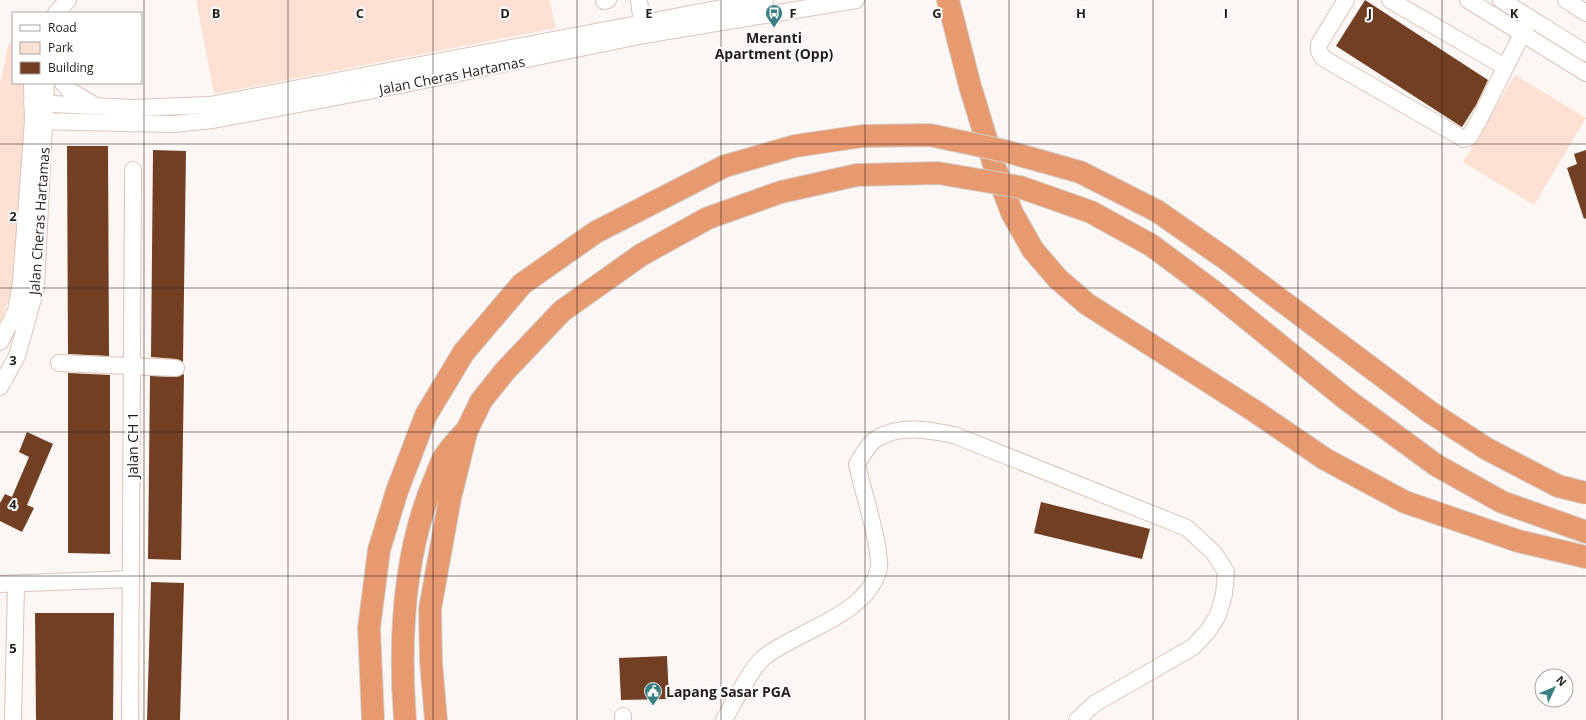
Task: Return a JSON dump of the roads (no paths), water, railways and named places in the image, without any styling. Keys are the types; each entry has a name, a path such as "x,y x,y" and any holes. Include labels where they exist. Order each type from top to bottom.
{"highway":[{"path":"948,0 970,86 995,168 1012,213 1033,250 1058,279 1087,304 1113,322 1253,410 1325,459 1405,502 1518,541 1586,558"},
{"path":"373,720 369,628 379,550 397,491 426,415 464,352 522,284 596,232 725,166 795,146 863,136 930,135 1005,151 1080,172 1157,211 1226,259 1430,412 1486,449 1558,486 1586,493"},
{"path":"436,720 431,662 430,609 450,498 467,430 481,401 505,371 562,311 641,255 701,222 781,192 857,175 938,173 1020,187 1091,212 1151,245 1213,291 1346,399 1436,465 1502,502 1586,532"},
{"path":"405,720 403,687 404,614 416,533 430,492 445,456 467,430"}],"street":[{"path":"639,0 643,29"},
{"name":"Jalan Cheras Hartamas","path":"0,387 17,356 36,288 38,104 96,106 132,115 194,123 400,85 765,0"},
{"name":"Jalan Cheras Hartamas","path":"39,121 132,115 210,104 397,69 643,29 856,0"},
{"path":"1346,0 1319,44 1319,51 1323,58 1464,139 1469,137 1480,120 1530,18"},
{"path":"1390,0 1505,67"},
{"path":"1468,0 1586,73"},
{"path":"1501,0 1586,52"},
{"path":"1566,0 1586,13"},
{"path":"397,69 400,85"},
{"path":"32,84 38,104"},
{"path":"38,104 46,84"},
{"path":"64,84 69,90 96,106"},
{"name":"Jalan Cheras Hartamas","path":"0,342 16,311 21,283 39,121"},
{"name":"Jalan CH 1","path":"130,720 133,170"},
{"path":"59,363 176,368"},
{"path":"724,720 740,690 762,659 804,632 850,609 870,587 880,567 875,531 862,489 857,464 875,440 893,432 923,429 954,435 1187,528 1214,553 1226,572 1224,594 1218,615 1208,631 1193,647 1094,704 1077,720"},
{"path":"0,584 131,579"},
{"path":"14,720 16,584"}],"place":[{"name":"Meranti Apartment (Opp)","path":"774,28"},
{"name":"Lapang Sasar PGA","path":"653,706"}]}
